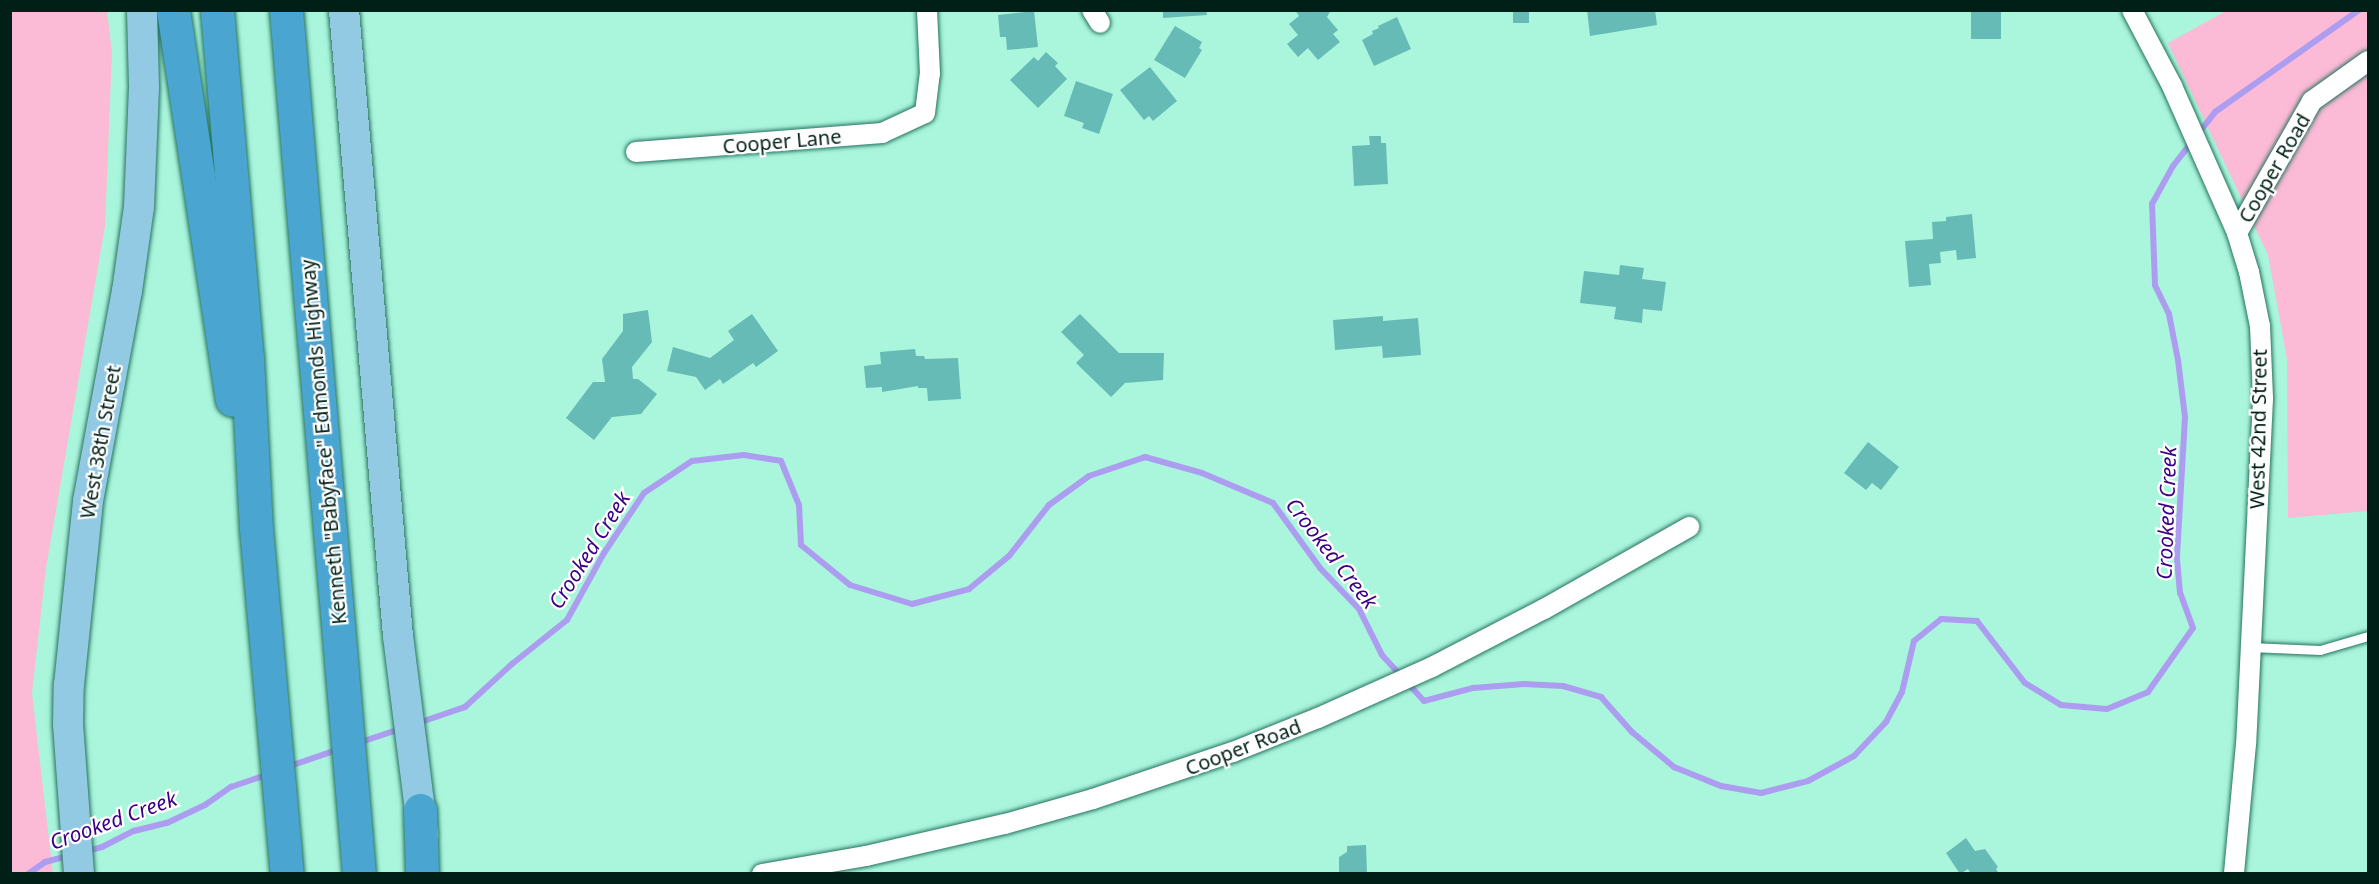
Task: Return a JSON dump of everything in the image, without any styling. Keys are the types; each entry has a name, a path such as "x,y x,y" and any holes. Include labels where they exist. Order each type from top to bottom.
{"highway":[{"path":"173,10 220,334 256,529"},
{"path":"217,10 247,357 256,529 287,870"},
{"name":"Kenneth \"Babyface\" Edmonds Highway","path":"286,10 359,873"},
{"path":"420,810 422,873"}],"main road":[{"name":"West 38th Street","path":"78,873 70,768 69,685 76,595 88,501 127,291 139,207 144,98 142,10"},
{"path":"344,10 398,636 429,873"}],"street":[{"name":"Cooper Lane","path":"636,152 882,133 925,113 930,74 927,10"},
{"name":"West 42nd Street","path":"2132,10 2172,86 2237,233 2257,308 2263,380 2246,744 2234,873"},
{"name":"Cooper Road","path":"2237,233 2312,101 2368,61"},
{"name":"Cooper Road","path":"762,873 910,847 1071,806 1233,752 1432,667 1544,609 1689,527"}],"lane":[{"path":"2250,647 2320,650 2368,636"}],"shaded area":[{"path":"10,11 107,11 112,53 105,226 46,568 32,693 53,874 11,873"},
{"path":"2226,11 2368,11 2368,511 2288,518 2287,359 2268,255 2168,43"}],"building":[{"path":"1163,10 1206,10 1207,15 1163,18"},
{"path":"1295,10 1331,10 1327,17 1338,30 1333,34 1340,42 1318,60 1308,48 1298,57 1287,44 1298,35 1289,24 1299,16"},
{"path":"1513,10 1529,10 1529,23 1513,23"},
{"path":"1587,10 1655,10 1657,25 1590,36"},
{"path":"1971,10 2001,10 2001,39 1971,39"},
{"path":"1034,11 1038,47 1007,50 1006,37 1000,37 998,15"},
{"path":"1397,17 1411,49 1374,66 1362,40 1373,34 1372,31 1379,28 1378,26"},
{"path":"1175,26 1202,42 1199,48 1202,50 1185,78 1154,60"},
{"path":"1046,52 1058,63 1055,66 1067,79 1038,108 1010,80 1034,57 1038,61"},
{"path":"1150,67 1177,101 1153,121 1149,116 1144,120 1120,90"},
{"path":"1076,81 1113,94 1099,134 1082,128 1084,123 1064,116"},
{"path":"1369,136 1381,136 1381,143 1386,143 1388,184 1354,186 1352,146 1370,145"},
{"path":"1972,214 1976,258 1957,260 1956,250 1940,252 1941,263 1929,264 1931,285 1909,287 1905,241 1933,239 1932,222 1946,221 1946,217"},
{"path":"1620,265 1644,268 1642,279 1666,282 1662,311 1643,309 1642,323 1614,319 1616,307 1580,303 1584,271 1619,275"},
{"path":"648,310 652,342 632,367 633,379 638,379 657,394 641,414 612,417 594,440 566,418 593,382 605,382 602,359 623,331 623,314"},
{"path":"752,314 778,351 756,367 753,363 723,384 720,379 705,390 696,377 667,371 673,347 710,358 734,340 728,331"},
{"path":"1080,314 1119,353 1164,353 1163,380 1125,383 1111,397 1076,363 1084,355 1061,332"},
{"path":"1383,316 1383,321 1418,318 1421,355 1383,358 1382,346 1335,350 1333,320"},
{"path":"915,349 916,356 924,356 925,359 958,358 961,399 928,401 927,388 918,388 918,386 882,392 882,387 866,388 864,366 881,364 880,352"},
{"path":"1868,442 1899,467 1881,490 1872,483 1866,490 1844,473"},
{"path":"1966,838 1975,851 1985,849 1998,867 1996,869 1999,874 1971,874 1968,869 1960,874 1946,853"},
{"path":"1366,845 1367,874 1339,874 1339,857 1347,852 1347,846"}],"waterway":[{"name":"Crooked Creek","path":"2198,134 2215,112 2359,10"},
{"name":"Crooked Creek","path":"418,723 465,707 512,664 567,620 604,553 644,493 692,461 744,455 781,461 799,505 801,545 850,585 912,604 969,589 1009,556 1049,505 1089,476 1145,457 1202,473 1273,503 1320,568 1359,609 1382,655 1424,701 1473,688 1524,684 1563,686 1601,697 1632,732 1674,767 1721,786 1761,793 1808,781 1854,756 1886,722 1902,692 1914,641 1941,619 1977,621 2025,683 2061,705 2107,709 2148,692 2193,628 2180,593 2177,556 2185,417 2178,360 2169,314 2155,285 2152,204 2173,166 2192,142"},
{"name":"Crooked Creek","path":"358,743 403,728"},
{"name":"Crooked Creek","path":"287,767 340,749"},
{"name":"Crooked Creek","path":"87,851 102,847 134,831 167,823 205,805 231,787 269,774"},
{"name":"Crooked Creek","path":"28,874 45,862 68,856"}]}
